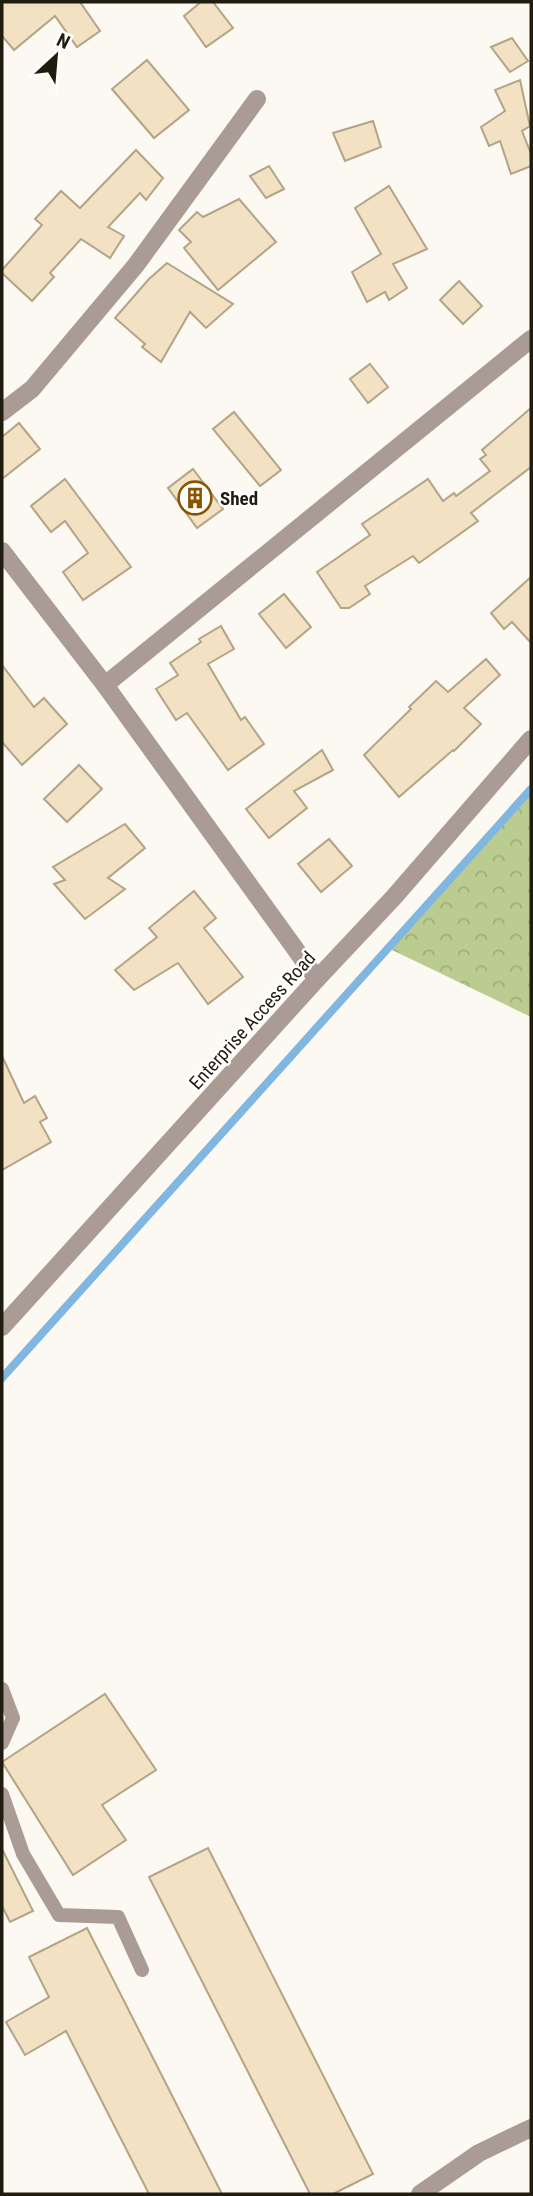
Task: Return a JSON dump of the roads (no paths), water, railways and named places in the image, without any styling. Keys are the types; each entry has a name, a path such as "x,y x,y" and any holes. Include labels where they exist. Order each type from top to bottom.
{"street":[{"path":"2,412 32,389 136,265 257,99"},
{"path":"105,685 531,338"},
{"path":"2,551 105,685 317,979"},
{"name":"Enterprise Access Road","path":"2,1327 394,897 531,739"},
{"path":"420,2194 479,2153 531,2128"}],"lane":[{"path":"2,1689 13,1718 2,1742"},
{"path":"2,1794 23,1854 59,1915 118,1917 142,1970"}],"waterway":[{"path":"2,1378 531,789"}],"place":[{"name":"Shed","path":"195,498"}]}
